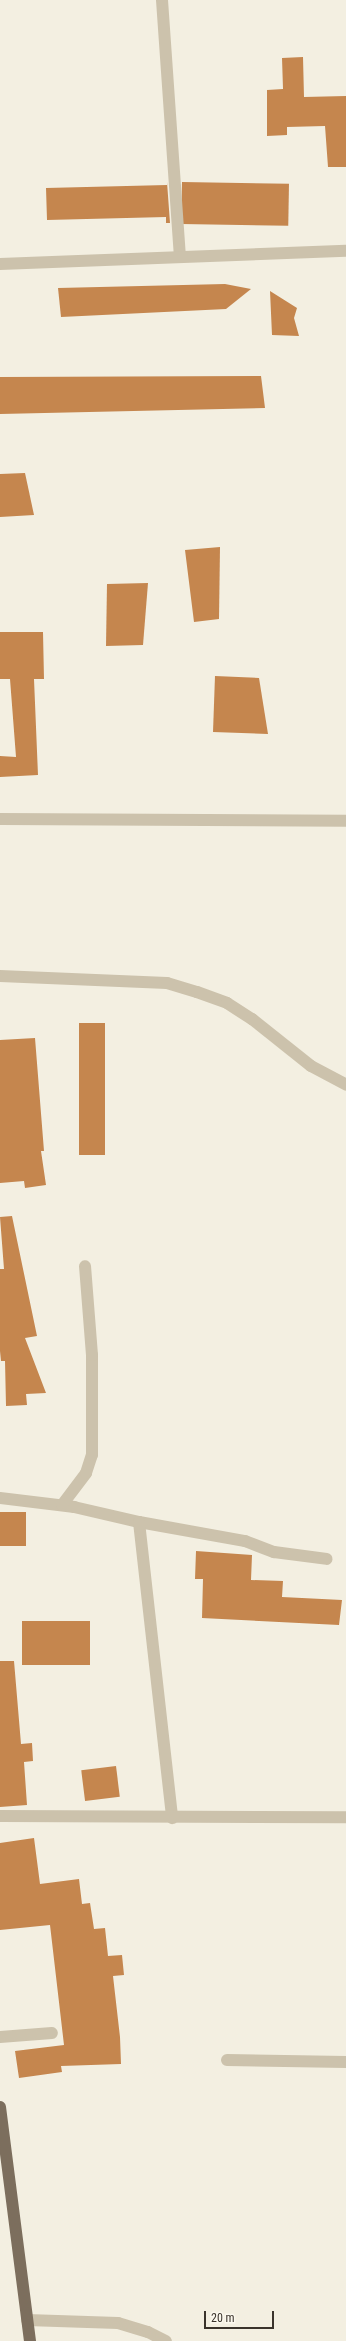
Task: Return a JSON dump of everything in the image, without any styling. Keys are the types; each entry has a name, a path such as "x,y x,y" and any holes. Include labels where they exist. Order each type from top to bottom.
{"main road":[{"path":"0,2107 30,2341"}],"street":[{"path":"162,0 180,256"},
{"path":"0,264 180,256 346,251"},
{"path":"0,819 346,821"},
{"path":"0,976 167,983 197,992 227,1003 252,1019 311,1066 346,1086"},
{"path":"62,1505 86,1473 92,1456 92,1356 85,1266"},
{"path":"0,1498 62,1505 139,1522 245,1541 274,1552 327,1559"},
{"path":"139,1522 172,1818"},
{"path":"0,1816 172,1818 346,1817"},
{"path":"0,2037 52,2033"},
{"path":"227,2060 346,2062"},
{"path":"27,2320 118,2323 148,2332 166,2341"}],"building":[{"path":"303,57 304,97 346,96 346,167 328,167 325,126 287,127 287,135 267,136 267,90 283,89 282,58"},
{"path":"167,182 170,223 166,223 166,217 47,220 46,188 167,185"},
{"path":"182,182 289,184 288,226 181,224"},
{"path":"225,284 251,289 226,309 61,317 58,288"},
{"path":"270,291 297,308 294,318 299,336 272,335"},
{"path":"261,376 265,408 0,414 0,377"},
{"path":"25,473 34,515 0,517 0,474"},
{"path":"220,547 219,619 194,622 185,550"},
{"path":"148,583 143,645 106,646 107,584"},
{"path":"0,632 43,632 44,679 34,679 38,775 0,777 0,756 16,757 10,679 0,679"},
{"path":"215,676 259,678 268,734 213,732"},
{"path":"79,1023 105,1023 105,1155 79,1155"},
{"path":"35,1038 44,1151 41,1151 46,1185 25,1188 24,1181 0,1183 0,1040"},
{"path":"12,1216 37,1336 25,1338 46,1393 26,1394 27,1405 6,1406 5,1361 1,1361 0,1351 0,1269 4,1269 0,1217"},
{"path":"0,1512 26,1512 26,1546 0,1546"},
{"path":"196,1551 252,1555 251,1580 283,1581 282,1597 342,1600 339,1625 202,1618 203,1579 195,1579"},
{"path":"22,1621 90,1621 90,1665 22,1665"},
{"path":"0,1661 14,1661 21,1744 32,1743 33,1761 24,1762 27,1805 0,1807"},
{"path":"116,1766 120,1797 85,1801 81,1770"},
{"path":"34,1838 40,1884 79,1879 82,1904 90,1903 94,1929 105,1928 108,1956 122,1955 124,1975 113,1976 120,2037 121,2064 61,2066 62,2072 19,2078 15,2051 64,2045 50,1925 0,1930 0,1843"}]}
